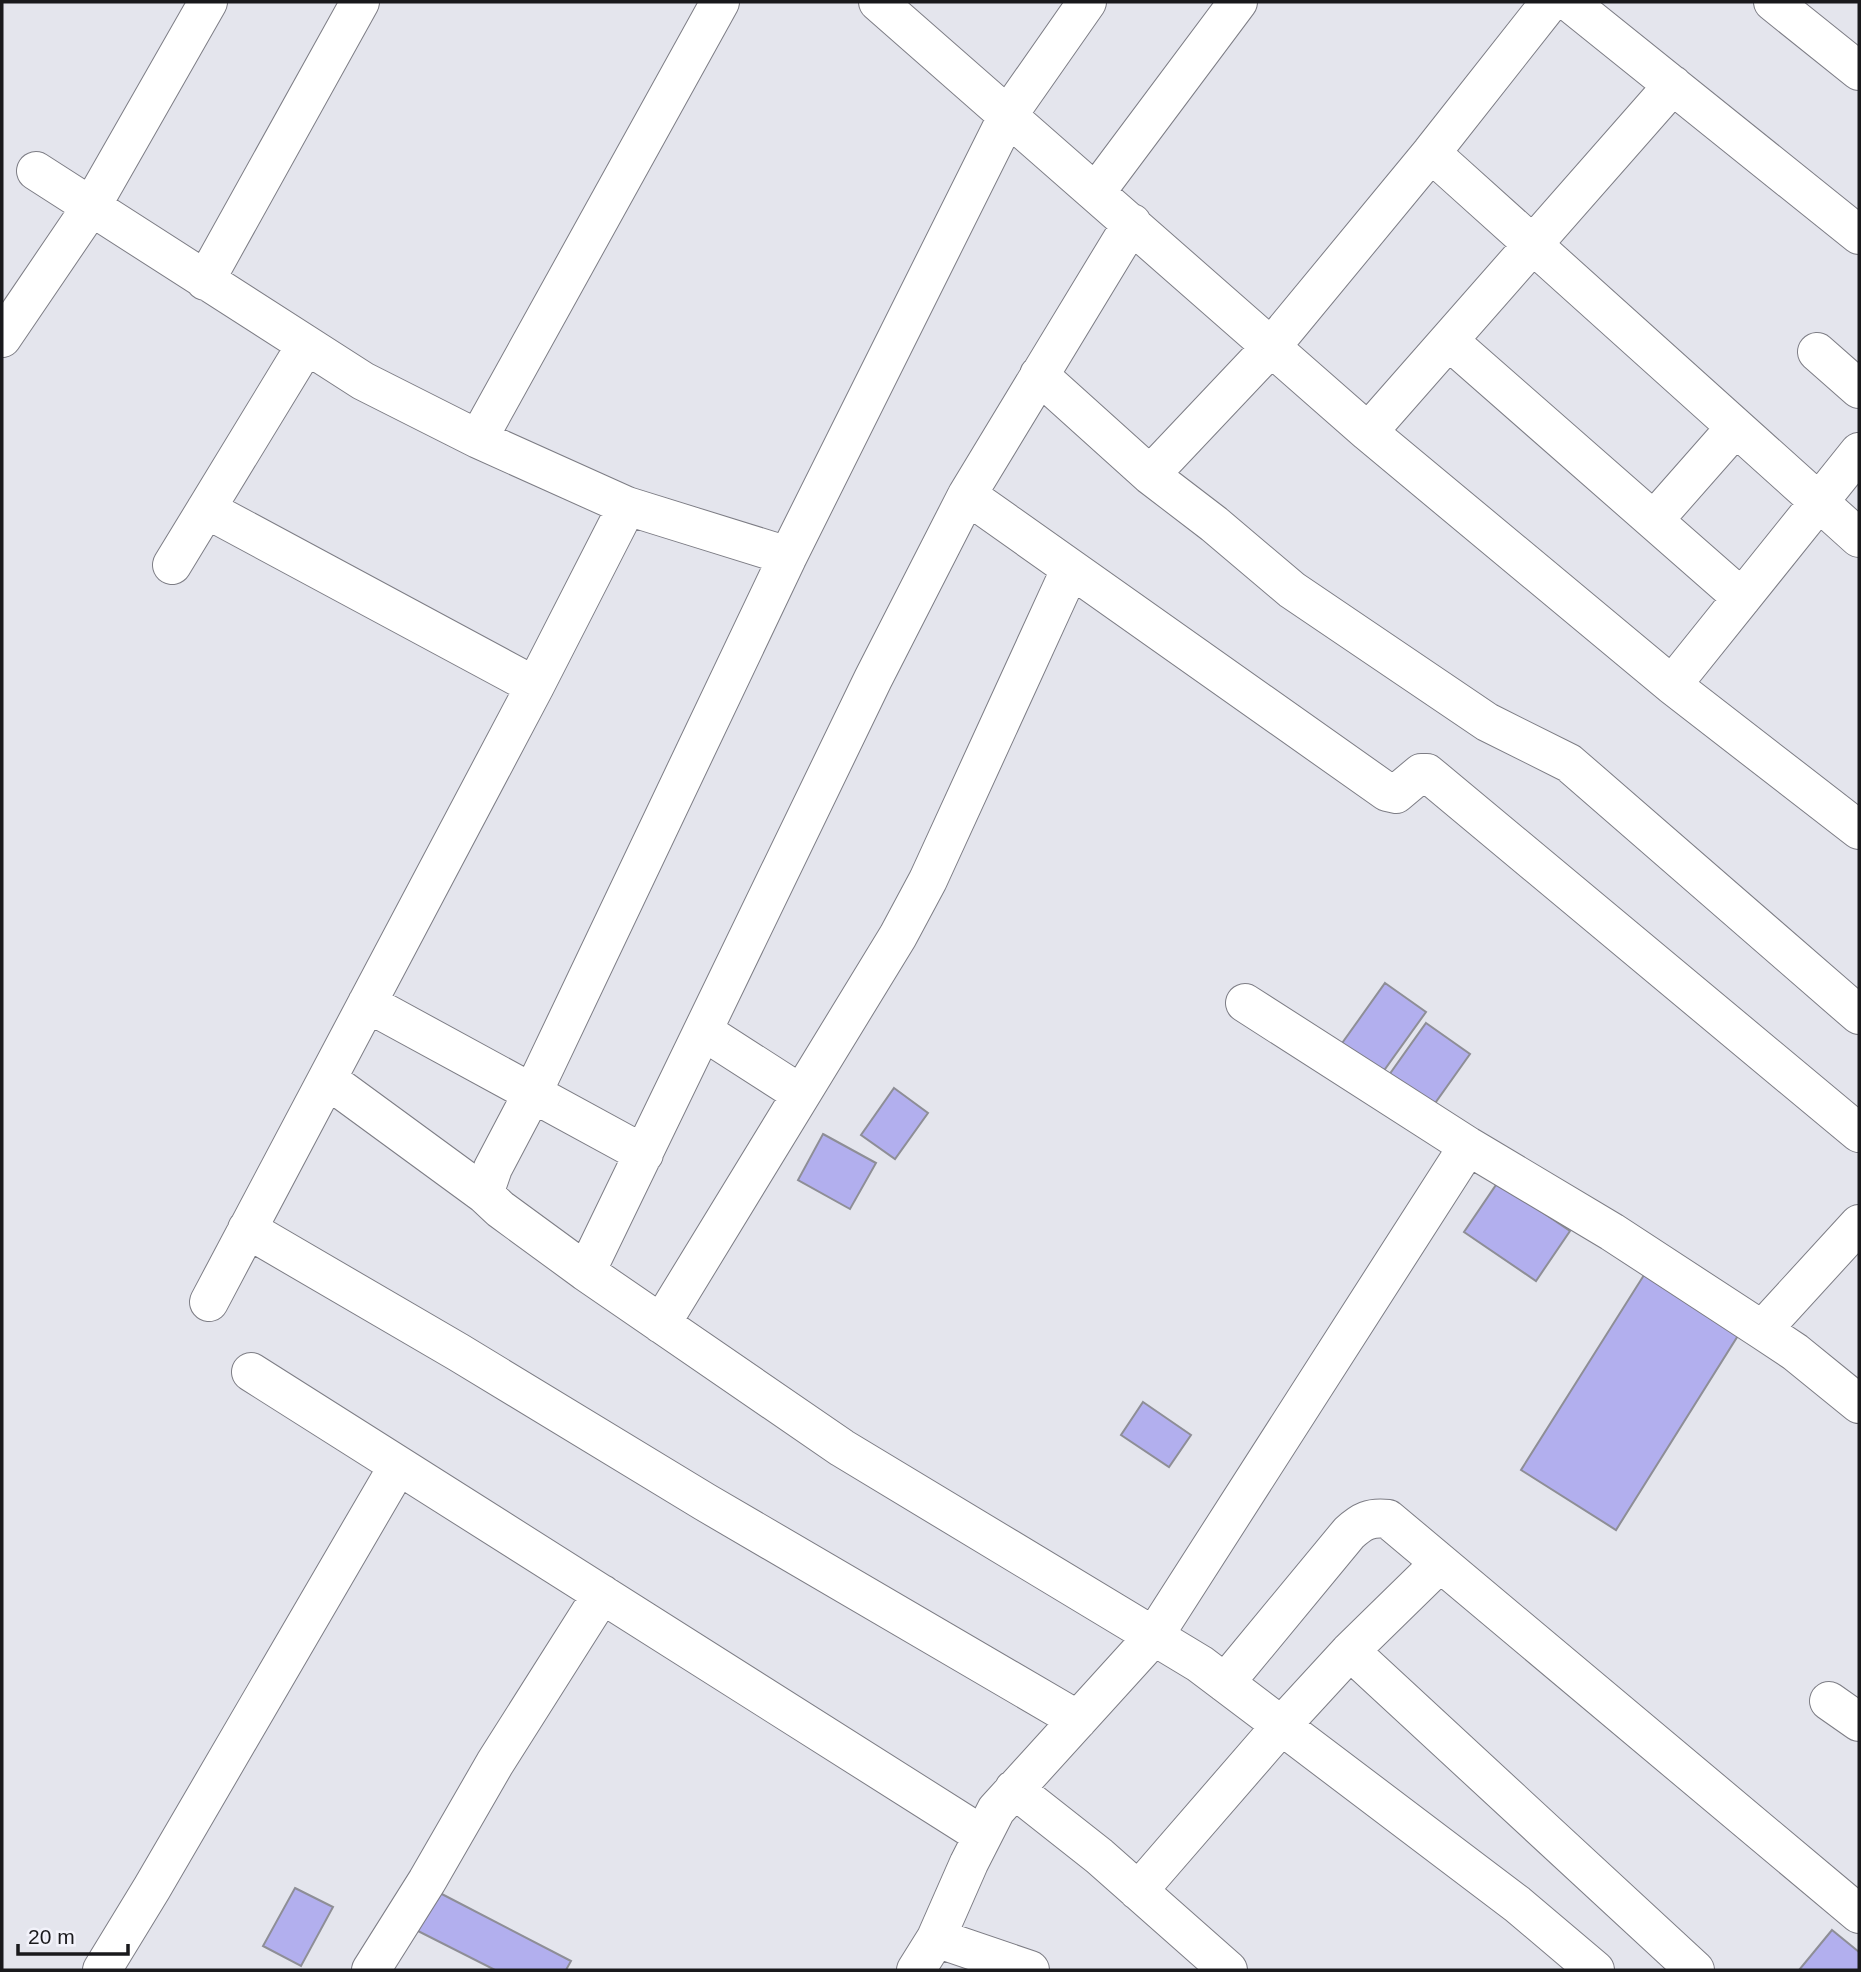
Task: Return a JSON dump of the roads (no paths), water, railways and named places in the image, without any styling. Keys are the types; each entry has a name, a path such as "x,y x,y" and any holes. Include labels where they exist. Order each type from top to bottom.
{"street":[{"path":"2,338 91,207 208,2"},
{"path":"205,281 360,2"},
{"path":"478,439 720,2"},
{"path":"878,2 1368,432 1672,685 1859,830"},
{"path":"484,1194 493,1168 532,1094 788,556 1008,115 1087,2"},
{"path":"1096,192 1238,2"},
{"path":"1150,475 1271,346 1550,2"},
{"path":"1569,2 1859,236"},
{"path":"1773,2 1859,71"},
{"path":"1368,432 1673,85"},
{"path":"1430,153 1859,538"},
{"path":"36,171 363,382 478,439 627,506 788,556"},
{"path":"586,1272 873,679 967,495 1132,223"},
{"path":"1449,341 1742,598"},
{"path":"172,565 306,345"},
{"path":"1817,352 1859,389"},
{"path":"1039,375 1150,475 1214,523 1292,590 1487,722 1569,763 1859,1015"},
{"path":"1654,520 1735,428"},
{"path":"1672,685 1859,452"},
{"path":"967,495 1387,792 1396,794 1421,773 1427,774 1859,1133"},
{"path":"209,1301 535,686 627,506"},
{"path":"206,509 535,686"},
{"path":"661,1324 898,936 928,880 1070,570"},
{"path":"367,1003 644,1153"},
{"path":"1245,1003 1468,1146 1612,1232 1795,1352 1859,1404"},
{"path":"703,1031 801,1094"},
{"path":"327,1079 586,1272 842,1448 1200,1664 1517,1904 1595,1970"},
{"path":"916,1970 936,1938 996,1810 1154,1636 1468,1146"},
{"path":"1762,1330 1859,1224"},
{"path":"247,1229 458,1352 705,1502 1079,1720"},
{"path":"251,1371 982,1835"},
{"path":"102,1970 398,1466"},
{"path":"1224,1683 1349,1532 1362,1521 1373,1517 1388,1519 1859,1914"},
{"path":"1138,1891 1350,1651 1440,1563"},
{"path":"372,1970 495,1763 601,1594"},
{"path":"1350,1651 1695,1970"},
{"path":"1014,1789 1099,1856 1228,1970"},
{"path":"936,1938 1030,1970"}]}
